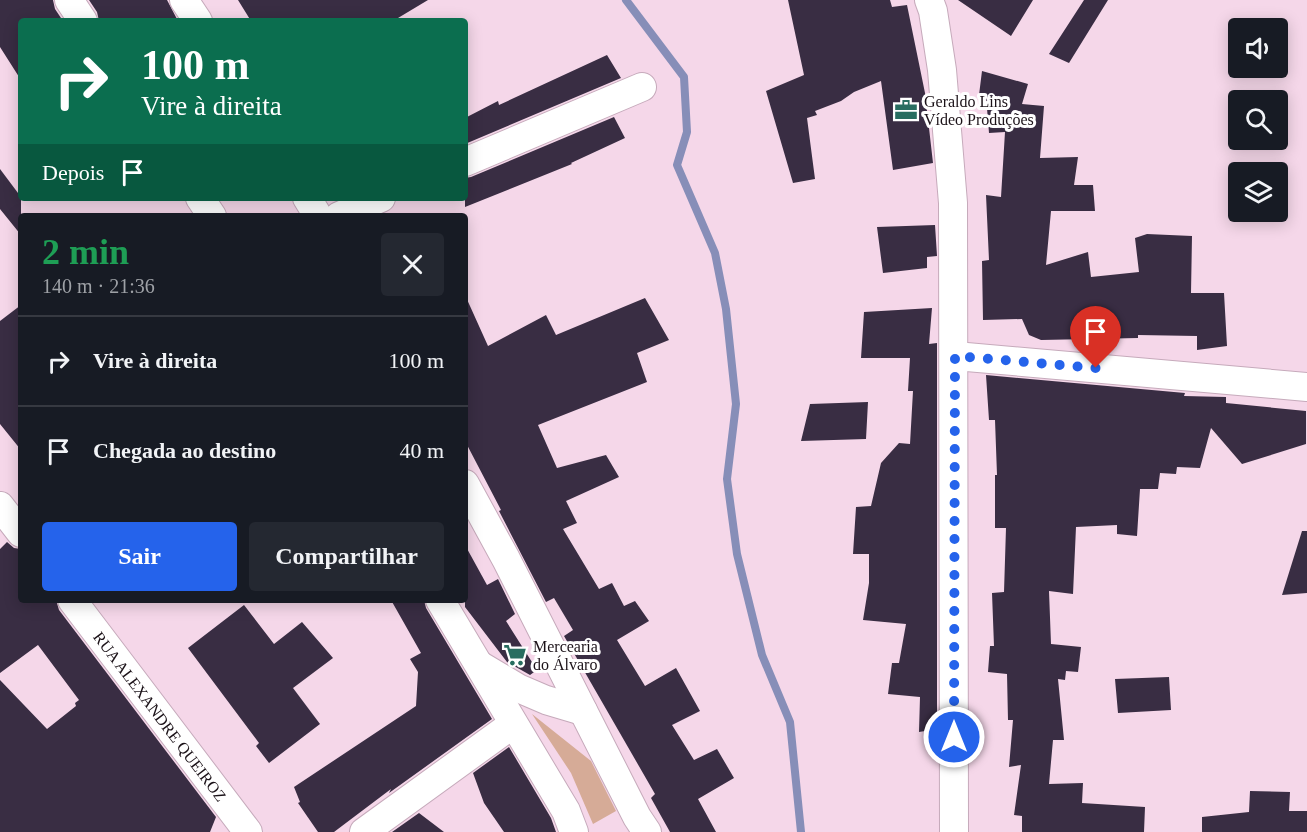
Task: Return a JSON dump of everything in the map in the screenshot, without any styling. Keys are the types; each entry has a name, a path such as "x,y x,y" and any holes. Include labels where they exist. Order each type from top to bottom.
{"street":[{"path":"69,0 80,18"},
{"path":"934,4 953,203 954,832"},
{"path":"468,161 642,87"},
{"path":"346,213 374,201"},
{"path":"955,356 1307,387"},
{"path":"468,489 647,832"},
{"path":"6,505 18,527"},
{"name":"RUA ALEXANDRE QUEIROZ","path":"74,603 248,832"},
{"path":"442,603 566,811 574,832"},
{"path":"477,664 518,688 546,700 583,711"},
{"path":"364,832 513,724"}],"shaded area":[{"path":"532,714 591,761 616,811 593,824 571,773"}],"building":[{"path":"0,0 53,0 55,9 61,18 18,18 18,75 0,47"},
{"path":"89,0 167,0 176,18 98,18"},
{"path":"238,0 428,0 398,18 249,18"},
{"path":"788,0 890,0 892,7 907,5 925,93 933,163 893,170 881,81 815,111 817,115 807,118 815,179 793,183 766,91 804,75"},
{"path":"958,0 1033,0 1011,36"},
{"path":"1084,0 1108,0 1069,63 1049,54"},
{"path":"607,55 621,78 468,143 468,116 498,101 499,105"},
{"path":"982,71 1028,84 1022,104 1044,106 1040,158 1078,157 1074,185 1093,185 1095,211 1051,211 1046,265 1088,252 1091,277 1139,272 1135,238 1147,234 1192,236 1191,293 1224,293 1227,346 1197,350 1197,336 1138,335 1138,338 1041,340 1029,335 1022,319 983,320 982,261 989,260 986,195 1001,197 1005,132 989,133 986,96 979,95"},
{"path":"614,117 625,138 572,164 465,207 465,201 468,201 468,178"},
{"path":"0,169 18,193 18,201 21,201 21,213 18,213 18,231 0,209"},
{"path":"935,225 937,256 927,257 927,268 883,273 877,227"},
{"path":"645,298 669,340 637,353 647,382 538,425 557,468 606,455 619,477 566,501 577,523 563,529 599,589 612,583 624,606 635,601 649,621 617,640 645,686 676,668 700,711 672,725 694,760 717,749 734,778 698,799 716,832 670,832 651,798 655,794 564,636 573,630 554,598 546,602 499,511 501,510 468,447 468,302 488,346 546,315 556,335"},
{"path":"18,307 18,446 0,424 0,321"},
{"path":"932,308 929,344 937,343 937,729 919,732 920,697 888,694 892,663 899,663 906,624 863,620 869,583 869,554 853,554 856,507 871,506 881,463 899,443 910,444 913,391 908,391 910,358 861,358 864,312"},
{"path":"986,375 1185,393 1184,396 1226,397 1226,403 1306,411 1306,444 1242,464 1211,428 1200,468 1177,467 1176,474 1160,473 1158,489 1140,489 1137,536 1117,534 1117,525 1076,527 1073,594 1049,591 1051,644 1081,647 1078,672 1066,671 1065,680 1058,679 1064,740 1053,740 1049,784 1083,783 1082,803 1145,807 1144,832 1022,832 1022,816 1014,815 1021,765 1009,767 1013,720 1008,720 1007,674 988,672 990,646 994,646 992,593 1004,592 1006,528 995,528 995,475 997,475 995,420 989,420"},
{"path":"868,402 866,439 801,441 810,404"},
{"path":"1302,531 1307,531 1307,593 1282,595"},
{"path":"7,542 18,549 18,603 57,603 59,610 216,817 210,832 0,832 0,680 47,729 76,706 75,703 79,700 38,645 0,673 0,549"},
{"path":"468,550 487,585 498,579 515,614 506,621 537,670 530,675 507,662 465,607 465,603 468,603"},
{"path":"393,603 425,603 492,719 389,793 391,789 334,832 318,832 298,803 300,802 294,787 416,706 418,672 410,659 421,653"},
{"path":"244,605 274,644 302,622 333,658 293,688 320,724 269,763 256,746 259,743 188,648"},
{"path":"1169,677 1171,710 1118,713 1115,679"},
{"path":"509,747 551,818 556,832 504,832 484,803 473,773"},
{"path":"1250,791 1290,792 1289,811 1307,811 1307,832 1202,832 1202,817 1249,812"},
{"path":"419,813 444,832 392,832"}],"waterway":[{"path":"626,0 684,77 687,132 677,165 715,253 726,309 736,404 727,479 737,554 762,655 790,722 801,832"}],"place":[{"name":"Geraldo Lins Vídeo Produções","path":"906,110"},
{"name":"Mercearia do Álvaro","path":"515,655"}],"route":[{"path":"954,737 955,356 1096,368"}]}
